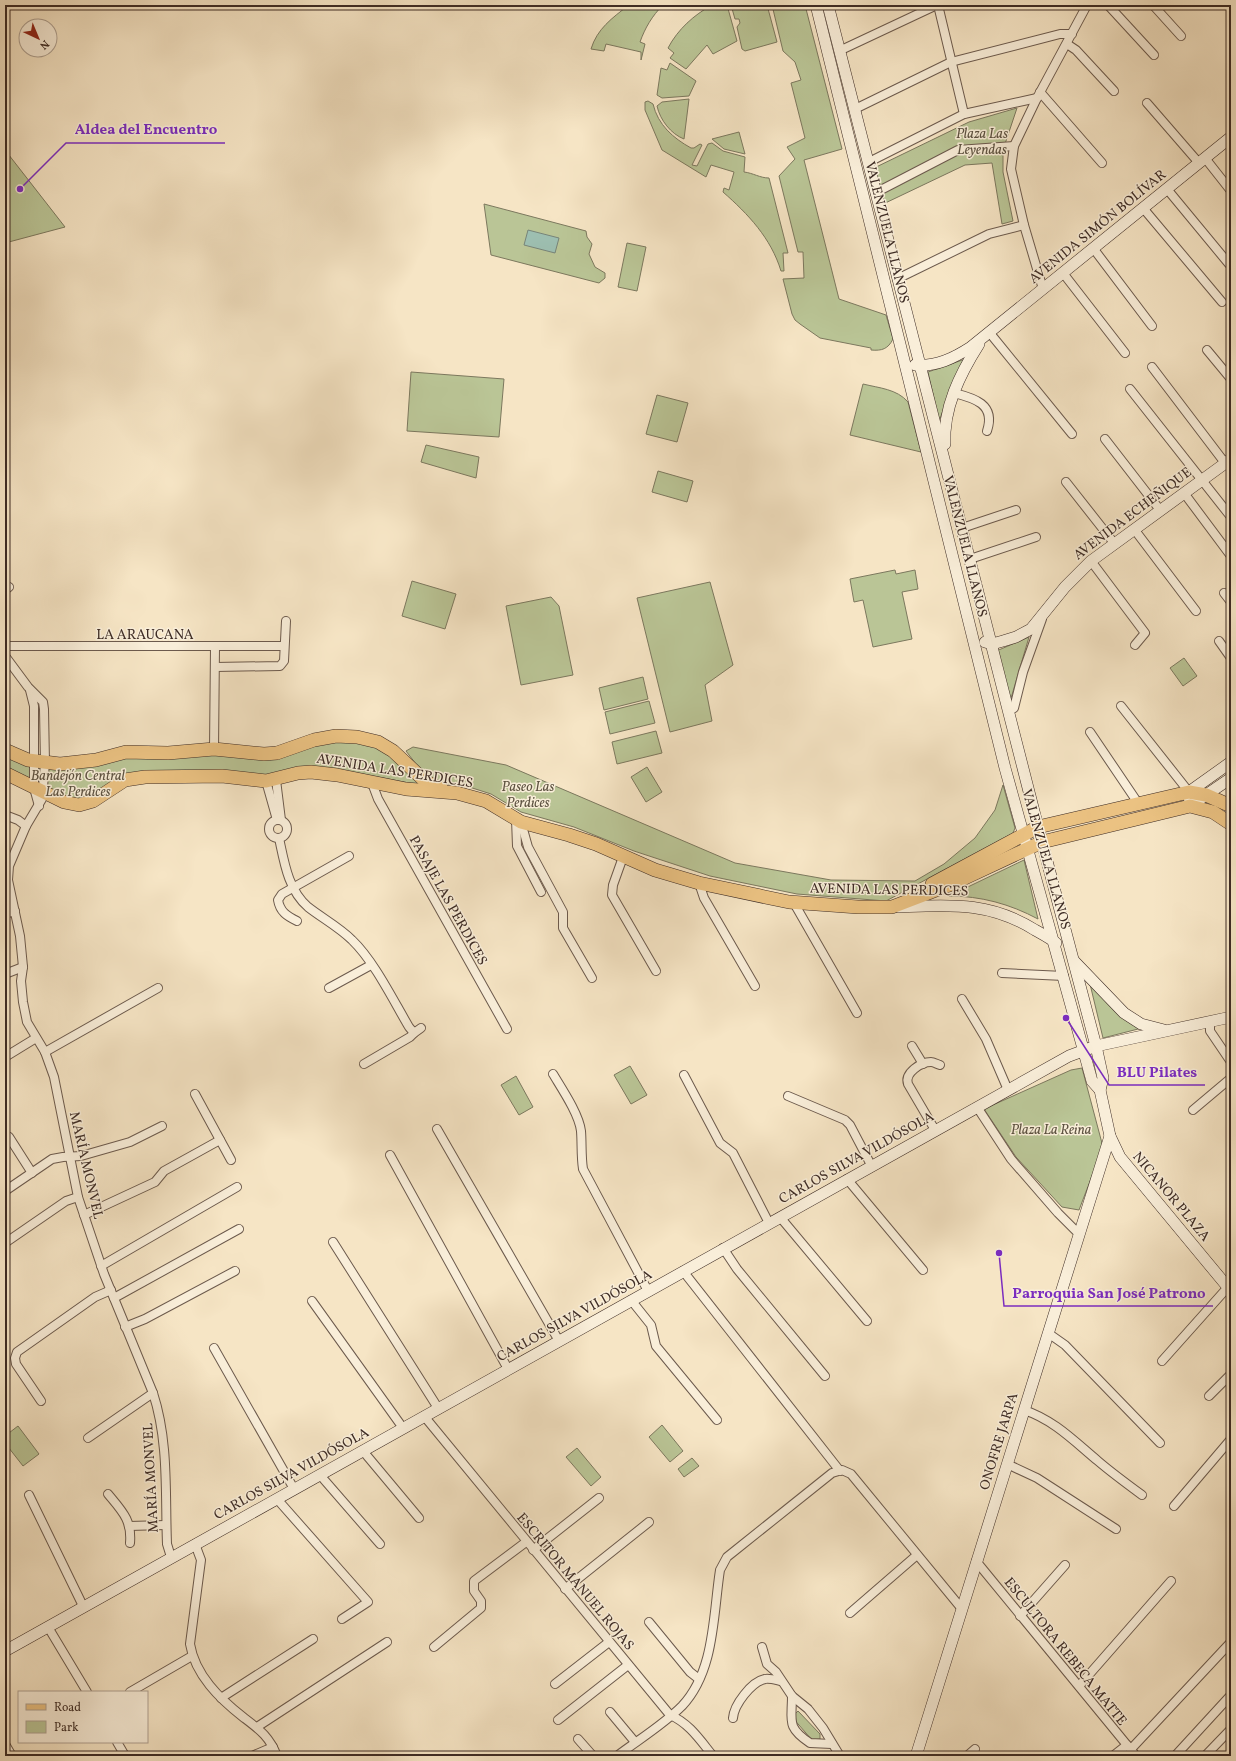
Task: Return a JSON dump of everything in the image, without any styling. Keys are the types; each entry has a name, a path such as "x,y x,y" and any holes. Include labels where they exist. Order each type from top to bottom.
{"main road":[{"path":"5,750 40,762 60,764 84,762 126,752 168,753 214,749 264,754 277,753 314,740 336,736 357,737 378,742 390,748 417,774 433,786 457,793"},
{"name":"AVENIDA LAS PERDICES","path":"5,773 64,802 79,804 93,801 125,780 145,777 222,776 271,780 298,773 311,772 337,775 406,789 457,793 486,802 519,821 596,844 655,870 699,883 746,894 794,902 858,907 892,907"},
{"path":"406,789 418,780 417,774"},
{"path":"892,907 1038,828 1189,792 1206,795 1231,806"},
{"path":"892,907 952,884 1042,842 1190,806 1213,812 1231,824"}],"street":[{"name":"VALENZUELA LLANOS","path":"816,5 1023,835 1055,942 1092,1081 1100,1090 1110,1136"},
{"name":"VALENZUELA LLANOS","path":"828,5 1038,828 1096,1046 1104,1078 1100,1090"},
{"path":"839,51 938,5 964,114"},
{"path":"1043,288 1024,225 1011,169 1014,146 1039,95 1087,5"},
{"path":"1108,5 1154,55"},
{"path":"1153,5 1180,36"},
{"path":"854,109 951,62 1060,34 1072,34"},
{"path":"1067,44 1076,50 1114,91"},
{"path":"868,162 964,114 1039,95"},
{"path":"1039,95 1102,163"},
{"path":"1147,104 1231,191"},
{"name":"AVENIDA SIMÓN BOLÍVAR","path":"906,364 920,365 948,360 960,355 1231,137"},
{"path":"875,193 958,150 1014,146"},
{"path":"1167,189 1229,264"},
{"path":"1143,208 1222,302"},
{"path":"897,279 989,234 1024,225"},
{"path":"1093,248 1152,326"},
{"path":"1062,273 1125,352"},
{"name":"AVENIDA SIMÓN BOLÍVAR","path":"948,472 944,432 954,393 969,360 986,335"},
{"path":"986,335 1072,434"},
{"path":"1207,350 1231,379"},
{"path":"1152,367 1228,461"},
{"path":"1130,389 1231,517"},
{"path":"954,393 976,399 983,405 989,418 987,431"},
{"path":"1105,439 1160,510"},
{"name":"AVENIDA ECHEÑIQUE","path":"975,640 992,644 1016,637 1031,629 1043,617 1065,587 1091,561 1228,461"},
{"path":"1066,482 1114,543"},
{"path":"1184,493 1231,556"},
{"path":"962,528 1016,510"},
{"path":"1134,529 1196,611"},
{"path":"970,559 1036,537"},
{"path":"1091,561 1145,633 1135,645"},
{"path":"1224,593 1231,602"},
{"name":"AVENIDA ECHEÑIQUE","path":"1009,711 1014,708 1025,665 1043,617"},
{"path":"215,667 277,668 284,661 286,621"},
{"path":"1219,641 1231,658"},
{"name":"LA ARAUCANA","path":"5,646 284,646"},
{"path":"214,749 215,647"},
{"name":"MARÍA MONVEL","path":"5,656 28,687 43,702 44,709 38,790 39,806 26,826 9,866 8,880 16,911 20,936 23,967 21,981 23,1002 27,1022 45,1052 54,1077 78,1197 101,1266 153,1393 159,1412 164,1442 167,1544 171,1557"},
{"path":"1120,706 1189,792 1190,806"},
{"path":"1090,732 1138,803"},
{"path":"1189,792 1231,762"},
{"path":"1190,806 1231,778"},
{"path":"271,780 279,820"},
{"name":"PASAJE LAS PERDICES","path":"372,783 378,799 506,1029"},
{"path":"5,815 18,820 26,826"},
{"path":"279,820 270,826 270,830 275,837 279,838"},
{"path":"279,820 284,822 287,829 286,833 279,838"},
{"path":"519,821 517,846 541,892"},
{"path":"519,821 528,847 563,912 563,928 592,978"},
{"path":"279,838 286,872 293,887 306,906 352,940 418,1030 410,1037 364,1064"},
{"path":"297,921 286,916 280,908 278,900 282,894 349,856"},
{"path":"623,857 613,885 612,895 656,971"},
{"path":"699,883 704,898 755,986"},
{"path":"794,902 857,1013"},
{"name":"AVENIDA LAS PERDICES","path":"892,907 960,905 986,908 1013,917 1055,942 1073,960"},
{"path":"5,914 16,911"},
{"name":"CARLOS SILVA VILDÓSOLA","path":"1073,960 1124,1013 1141,1024 1167,1031"},
{"path":"329,988 371,965"},
{"path":"5,974 23,967"},
{"path":"1002,973 1064,976"},
{"path":"45,1052 158,988"},
{"path":"962,1000 986,1039 1008,1090"},
{"name":"CARLOS SILVA VILDÓSOLA","path":"5,1650 1069,1056 1096,1046 1231,1017"},
{"path":"1210,1021 1210,1032 1231,1062"},
{"path":"5,1057 36,1038"},
{"path":"912,1046 923,1064"},
{"path":"935,1130 907,1081 910,1073 923,1064 930,1062 940,1065"},
{"path":"553,1074 577,1118 581,1130 580,1155 582,1169 648,1291"},
{"path":"684,1075 720,1143 733,1153 769,1223"},
{"path":"1194,1110 1231,1078"},
{"path":"195,1094 231,1160"},
{"path":"788,1096 845,1120 850,1125 871,1166"},
{"path":"976,1107 1011,1159 1058,1214 1079,1234"},
{"path":"5,1191 52,1159 81,1156 130,1142 162,1126"},
{"path":"436,1129 558,1341"},
{"name":"ONOFRE JARPA","path":"917,1755 976,1561 1110,1136"},
{"name":"NICANOR PLAZA","path":"1110,1136 1120,1157 1229,1289"},
{"path":"8,1137 32,1173"},
{"path":"84,1215 155,1182 164,1171 220,1140"},
{"path":"390,1155 508,1369"},
{"path":"847,1179 923,1270"},
{"path":"101,1266 237,1187"},
{"path":"5,1243 66,1201 78,1197"},
{"path":"780,1217 867,1321"},
{"path":"114,1298 239,1229"},
{"path":"333,1242 438,1408"},
{"path":"723,1248 737,1269 825,1376"},
{"path":"125,1327 145,1319 235,1270"},
{"path":"683,1271 841,1470 851,1474 962,1609"},
{"path":"1162,1361 1229,1289"},
{"path":"41,1402 16,1364 15,1358 17,1352 95,1297 111,1290"},
{"path":"631,1300 652,1326 653,1339 656,1346 717,1420"},
{"path":"312,1301 403,1428"},
{"path":"1048,1332 1065,1345 1160,1443"},
{"path":"214,1348 294,1489"},
{"path":"1209,1396 1231,1374"},
{"path":"88,1438 153,1393"},
{"path":"1024,1410 1040,1415 1053,1423 1142,1495"},
{"name":"ESCRITOR MANUEL ROJAS","path":"424,1416 670,1716 679,1719 691,1729 713,1756"},
{"path":"1174,1506 1231,1439"},
{"path":"363,1450 419,1518"},
{"path":"1007,1464 1037,1478 1116,1529"},
{"path":"617,1756 670,1716 682,1705 699,1679 707,1662 720,1570 724,1561 734,1550 813,1487 832,1474 841,1470"},
{"path":"320,1475 380,1544"},
{"path":"108,1494 125,1514 131,1531 130,1543"},
{"path":"29,1495 84,1606"},
{"path":"533,1550 599,1498"},
{"path":"277,1499 368,1602 342,1619"},
{"path":"566,1589 649,1522"},
{"path":"129,1526 166,1525"},
{"path":"434,1647 481,1608 481,1601 474,1591 474,1581 526,1542"},
{"path":"195,1544 202,1560 190,1644 192,1656 205,1679 221,1698 258,1727 273,1747 277,1756"},
{"path":"850,1614 917,1555"},
{"name":"ESCULTORA REBECA MATTE","path":"976,1561 1131,1750"},
{"path":"1020,1616 1066,1565"},
{"path":"1079,1686 1170,1581"},
{"path":"649,1622 690,1672 699,1679"},
{"path":"48,1627 86,1691"},
{"path":"221,1698 313,1639"},
{"path":"258,1727 387,1642"},
{"path":"555,1684 609,1642"},
{"path":"1113,1756 1131,1750 1231,1642"},
{"path":"762,1647 767,1664 765,1679"},
{"path":"132,1691 192,1656"},
{"path":"767,1664 776,1672 792,1696 808,1709 823,1728 840,1756"},
{"path":"558,1720 628,1665"},
{"path":"733,1718 734,1712 740,1700 755,1685 765,1679 781,1681"},
{"path":"1175,1756 1231,1695"},
{"path":"792,1696 790,1721 793,1727 810,1743 832,1744"},
{"path":"610,1712 635,1742"},
{"path":"1205,1756 1231,1729"},
{"path":"578,1739 593,1756"},
{"path":"118,1743 124,1754"},
{"path":"5,1744 12,1756"},
{"path":"252,1756 273,1747"},
{"path":"967,1756 975,1749"}],"green space":[{"path":"629,5 663,5 652,18 640,42 645,44 641,60 641,52 606,44 604,51 591,49 601,30 611,19"},
{"path":"712,5 727,5 737,41 713,54 707,45 686,69 670,58 674,53 668,48 687,23"},
{"path":"731,5 767,5 777,42 745,51 742,49 737,27 740,23 739,19 735,19"},
{"path":"772,5 805,5 842,149 804,160 839,299 886,315 893,339 887,347 881,350 871,350 871,348 820,338 795,320 792,314 783,279 804,278 803,252 798,252 779,176 795,159 787,147 805,138 791,83 801,80 795,62 783,51"},
{"path":"670,63 696,81 689,96 662,98 657,95 661,68 667,70"},
{"path":"689,99 684,139 675,134 667,126 658,111 657,106 662,102"},
{"path":"648,101 653,104 655,112 662,125 678,140 691,148 694,148 700,144 702,145 692,165 697,166 708,144 712,143 723,151 745,157 744,172 769,178 788,253 783,253 784,271 781,271 777,259 758,227 723,192 724,188 729,190 734,172 711,165 706,177 662,150 645,110 645,102"},
{"name":"Plaza Las Leyendas","path":"1017,108 1003,150 1003,172 1013,221 1002,224 992,163 965,165 879,206 870,170 969,122"},
{"path":"739,132 745,154 724,149 712,139"},
{"path":"5,150 65,227 5,243"},
{"path":"484,204 586,231 587,237 592,244 589,254 595,267 605,273 605,278 599,283 491,255"},
{"path":"627,243 646,247 637,291 618,287"},
{"path":"968,358 947,400 939,421 928,372"},
{"path":"411,372 504,379 499,437 407,431"},
{"path":"863,384 899,394 908,402 921,452 850,435"},
{"path":"657,395 688,403 677,442 646,434"},
{"path":"426,445 479,457 476,478 421,462"},
{"path":"658,471 693,481 687,502 652,492"},
{"path":"895,570 896,574 915,570 918,589 902,592 912,639 873,647 863,600 854,602 850,579"},
{"path":"412,581 456,594 445,629 402,616"},
{"path":"710,582 733,665 705,685 712,721 670,732 637,598"},
{"path":"551,597 559,606 573,675 521,685 506,606"},
{"path":"1029,637 1009,705 994,652"},
{"path":"1184,658 1197,676 1183,686 1170,668"},
{"path":"643,677 648,699 604,710 599,688"},
{"path":"649,701 655,723 610,734 605,712"},
{"path":"656,731 662,753 617,764 612,742"},
{"name":"Bandejón Central Las Perdices","path":"334,737 380,745 435,788 331,768 297,771 276,777 143,773 79,802 26,779 5,766 5,753 27,762 130,752 242,753"},
{"name":"Paseo Las Perdices","path":"413,747 506,765 735,863 831,880 915,881 944,864 975,838 995,810 1003,785 1015,828 1013,833 886,901 797,894 710,876 634,851 574,827 521,812 491,794 463,785 438,783 419,768 406,751"},
{"path":"647,767 662,792 646,802 631,777"},
{"path":"1024,860 1038,919 1017,909 984,899 949,896"},
{"path":"1090,984 1142,1028 1103,1038"},
{"path":"630,1066 647,1095 631,1104 614,1075"},
{"name":"Plaza La Reina","path":"1082,1068 1103,1147 1079,1210 1062,1207 1016,1157 984,1109 1071,1070"},
{"path":"516,1076 533,1107 519,1115 501,1085"},
{"path":"662,1425 683,1451 670,1462 649,1437"},
{"path":"18,1426 39,1454 23,1466 5,1443 5,1436"},
{"path":"577,1448 601,1477 591,1486 566,1457"},
{"path":"692,1458 699,1466 684,1477 678,1469"},
{"path":"798,1711 820,1734 820,1739 812,1740 792,1717"}],"shaded area":[{"path":"528,230 559,238 555,253 524,245"}],"place":[{"name":"Aldea del Encuentro","path":"20,189"},
{"name":"BLU Pilates","path":"1066,1018"},
{"name":"Parroquia San José Patrono","path":"999,1253"}]}
